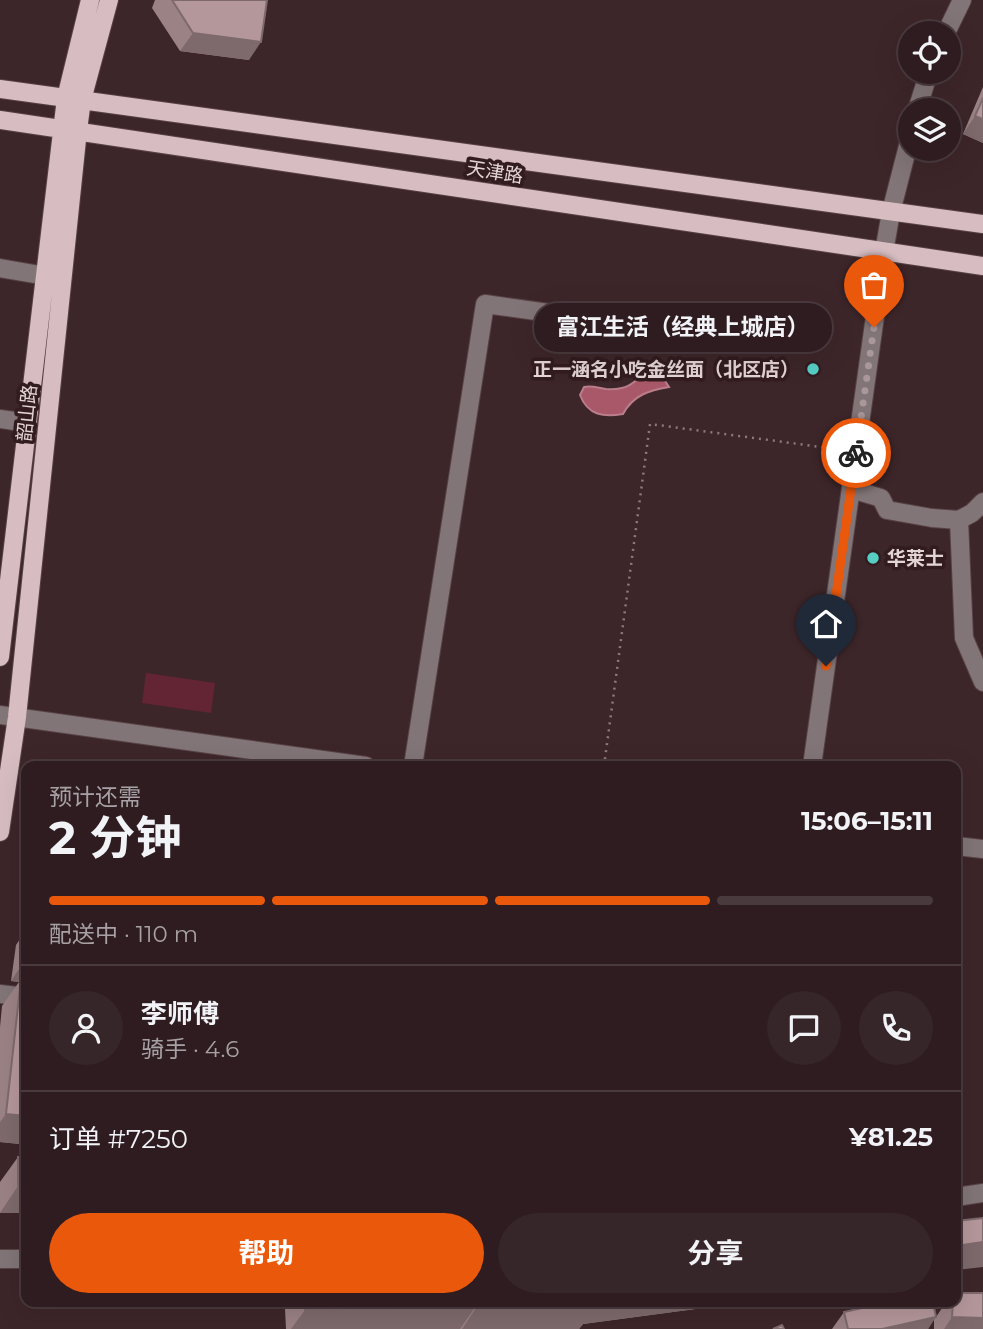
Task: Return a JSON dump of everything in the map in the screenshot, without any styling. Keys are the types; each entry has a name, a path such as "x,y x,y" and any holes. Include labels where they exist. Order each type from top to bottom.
{"main road":[{"name":"韶山路","path":"0,832 8,716 70,129 90,0"},
{"name":"韶山路","path":"74,99 109,0"},
{"name":"天津路","path":"0,89 983,224"},
{"name":"天津路","path":"0,120 983,266"},
{"name":"韶山路","path":"0,657 46,276 70,129"}],"street":[{"path":"951,21 961,0"},
{"path":"813,761 884,252 904,161"},
{"path":"0,268 46,276"},
{"path":"414,761 485,304 742,340"},
{"path":"0,419 28,423"},
{"path":"851,489 881,498 887,510 932,518 959,520 972,513 983,502"},
{"path":"959,520 964,638 983,682"},
{"path":"8,716 330,761"},
{"path":"961,847 983,849"},
{"path":"0,994 21,996"},
{"path":"961,1196 983,1193"},
{"path":"0,1259 21,1259"}],"path":[{"path":"605,761 650,425 856,452"}],"shaded area":[{"path":"654,364 669,387 643,394 632,402 623,414 597,414 583,402 580,395 584,387 622,388 638,379"},
{"path":"146,673 215,683 211,713 142,703"}],"building":[{"path":"172,0 267,0 261,42 193,33"},
{"path":"983,98 983,119 975,116"},
{"path":"21,979 21,1116 6,1114"},
{"path":"18,1157 21,1157 21,1186 18,1186"},
{"path":"983,1218 983,1242 961,1245 961,1220"},
{"path":"961,1293 983,1293 983,1318 952,1317 953,1307 961,1307"},
{"path":"305,1307 433,1307 305,1310"},
{"path":"476,1307 594,1307 476,1308"},
{"path":"866,1307 934,1307 936,1317 882,1329 848,1329 844,1312"}],"way so far":[{"path":"856,453 874,327"}],"place":[{"name":"富江生活（经典上城店）","path":"874,327"},
{"name":"正一涵名小吃金丝面（北区店）","path":"813,369"},
{"name":"华莱士","path":"873,558"}],"route":[{"path":"826,666 856,453"}]}
